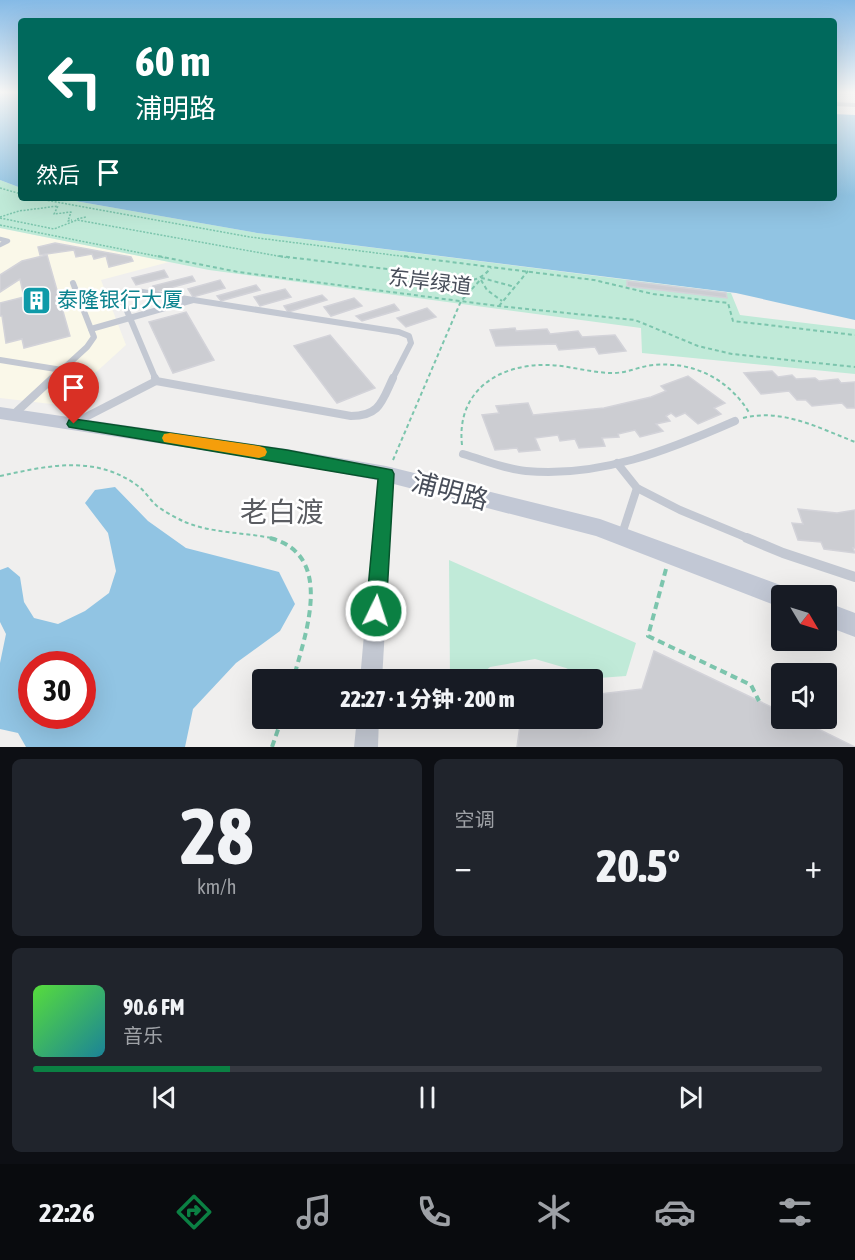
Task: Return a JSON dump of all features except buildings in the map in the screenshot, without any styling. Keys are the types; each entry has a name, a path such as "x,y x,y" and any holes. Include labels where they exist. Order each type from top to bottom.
{"main road":[{"name":"浦明路","path":"6,414 287,456 386,474 600,528 771,593"},
{"path":"837,618 855,625"}],"street":[{"path":"372,669 386,474"},
{"path":"366,747 367,729"}],"lane":[{"path":"0,239 8,241 0,245"},
{"path":"6,414 62,370 87,347 94,337 73,283"},
{"path":"74,424 156,381 351,417 366,416 378,408 411,343 409,336 399,332 146,292 127,294 122,299 156,381"},
{"path":"91,329 196,300"},
{"path":"0,360 62,370"},
{"path":"463,454 524,471 566,473 662,451 735,421"},
{"path":"616,463 637,488 680,510 783,553 855,578"},
{"path":"621,536 637,488"}],"path":[{"path":"0,188 18,193"},
{"path":"51,201 250,237 594,280 653,294 728,303 733,321 855,335"},
{"path":"0,217 19,211 58,206 54,214 71,212 68,221 86,217"},
{"path":"0,217 54,229 76,220 283,257 445,276 466,281 482,279 515,287"},
{"name":"东岸绿道","path":"0,225 219,269 498,306 634,320 698,346 732,354 855,367"},
{"path":"386,474 461,301 491,267"},
{"path":"498,306 528,271"},
{"path":"482,279 487,290 502,301"},
{"path":"463,454 459,429 463,413 473,392 496,377 528,366 556,366 613,373 628,372 651,365 669,364 696,370 719,379 734,389 750,414"},
{"path":"735,421 750,414 792,418 855,442"},
{"path":"0,476 48,466 82,464 114,474 138,486 157,506 185,522 214,531 278,540 302,558 312,588 309,620 296,669"},
{"path":"670,555 648,636 751,685 759,701"},
{"path":"272,747 278,729"}],"shaded area":[{"path":"0,228 169,262 101,280 126,345 60,405 0,398"}],"green space":[{"path":"0,180 18,187 18,201 75,201 257,233 731,293 740,315 855,329 855,374 642,353 641,328 209,270 0,228"},
{"path":"449,560 636,643 626,676 603,678 603,669 568,669 535,659 488,669 450,669"}],"water":[{"path":"0,127 18,127 18,187 0,180"},
{"path":"837,127 855,127 855,320 736,293 257,233 75,201 837,201"},
{"path":"115,487 148,521 186,548 279,572 295,604 280,631 236,663 193,709 185,747 26,747 18,733 0,729 0,663 6,634 0,622 0,570 8,567 20,577 24,602 34,618 58,624 85,611 109,593 116,571 108,533 85,503 95,490"}],"slow traffic":[{"path":"170,438 259,452"}],"place":[{"name":"泰隆银行大厦","path":"36,300"}],"district":[{"name":"老白渡","path":"282,512"}],"route":[{"path":"74,424 287,456 386,474 376,611"}]}
